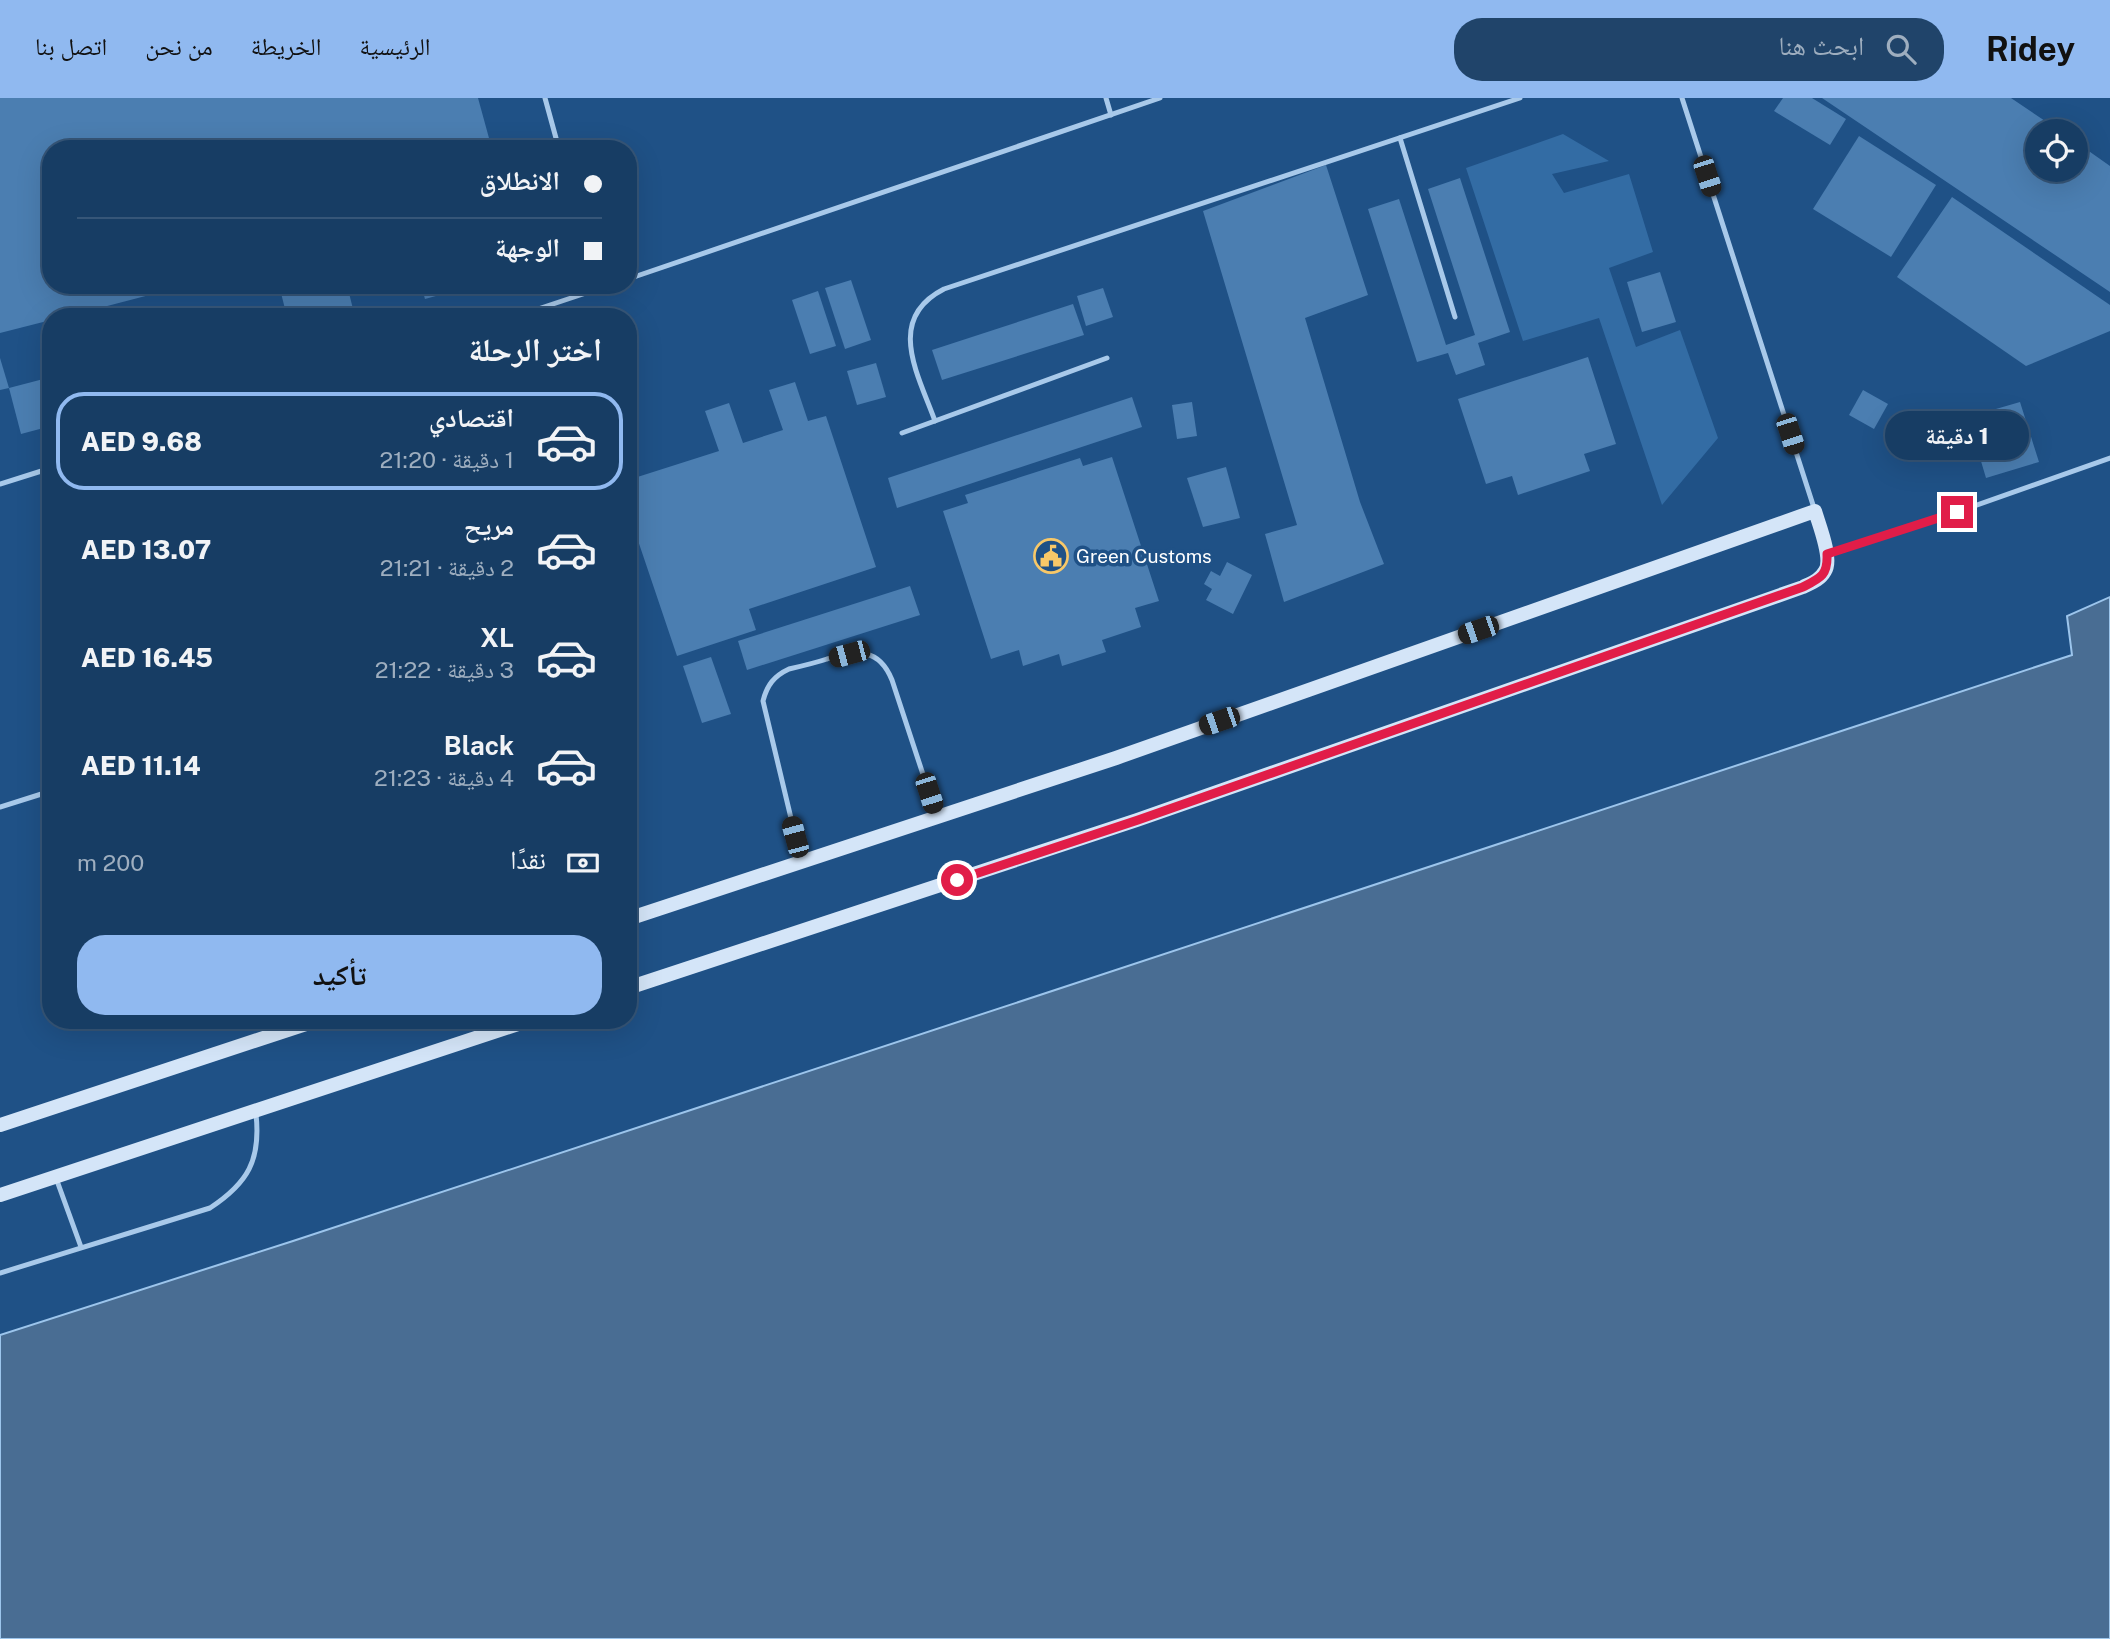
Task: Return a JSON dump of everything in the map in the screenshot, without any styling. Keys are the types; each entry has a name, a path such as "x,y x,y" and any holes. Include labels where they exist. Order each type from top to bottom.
{"street":[{"path":"637,916 1129,753 1815,511 1828,566 1825,573 1803,587 1138,820 637,985"},
{"path":"0,1125 291,1029"},
{"path":"0,1195 503,1029"}],"lane":[{"path":"545,98 557,140"},
{"path":"1107,98 1111,115"},
{"path":"637,276 1160,98"},
{"path":"935,421 909,339 915,314 933,295 944,289 1520,98"},
{"path":"1682,98 1815,511"},
{"path":"1400,138 1455,317"},
{"path":"542,308 578,294"},
{"path":"902,433 1107,358"},
{"path":"1827,554 2110,458"},
{"path":"0,484 42,471"},
{"path":"802,862 763,701 765,690 771,681 789,669 858,652 876,658 883,664 892,680 937,817"},
{"path":"0,807 42,794"},
{"path":"0,1273 210,1208 229,1195 245,1178 255,1157 258,1134 256,1111"},
{"path":"55,1177 81,1247"}],"shaded area":[{"path":"1563,134 1609,161 1552,174 1564,193 1629,174 1653,252 1609,268 1636,347 1680,330 1718,438 1662,505 1599,318 1523,341 1466,168"},
{"path":"2110,597 2110,1639 0,1639 0,1335 2072,655 2067,616"}],"building":[{"path":"0,98 478,98 490,140 42,140 42,294 153,294 100,308 42,308 42,322 0,333"},
{"path":"1783,98 1812,98 1846,119 1830,145 1774,111"},
{"path":"1822,98 2011,98 2042,119 2025,119 2025,182 2088,182 2088,150 2110,166 2110,292"},
{"path":"1859,136 1936,185 1891,257 1813,209"},
{"path":"1326,165 1368,295 1305,318 1360,502 1384,564 1284,602 1265,534 1297,525 1203,211"},
{"path":"1460,178 1510,332 1478,343 1485,365 1456,375 1448,353 1417,362 1368,209 1399,199 1446,345 1475,335 1428,189"},
{"path":"1952,197 2110,305 2110,331 2026,366 1897,277"},
{"path":"1660,272 1676,322 1642,332 1627,282"},
{"path":"851,280 871,340 845,349 825,288"},
{"path":"1103,288 1113,317 1086,326 1077,296"},
{"path":"818,291 836,346 810,354 792,300"},
{"path":"281,294 349,294 353,308 285,308"},
{"path":"424,294 443,294 425,299"},
{"path":"1073,304 1084,335 942,380 932,350"},
{"path":"1588,357 1616,444 1584,454 1590,471 1518,495 1512,476 1486,484 1458,399"},
{"path":"0,358 9,388 0,390"},
{"path":"876,363 886,397 857,405 847,371"},
{"path":"42,379 42,428 21,434 9,388"},
{"path":"795,382 808,421 826,416 876,567 749,609 756,630 677,656 637,538 637,477 719,451 705,411 729,403 743,443 783,430 769,390"},
{"path":"1863,390 1888,404 1874,429 1849,415"},
{"path":"1132,397 1142,427 897,508 888,478"},
{"path":"1192,402 1197,436 1177,439 1172,405"},
{"path":"2020,402 2039,462 1986,478 1975,441 1997,435 1989,411"},
{"name":"Green Customs","path":"1112,457 1159,601 1135,608 1141,627 1102,640 1106,652 1062,666 1059,654 1023,666 1019,650 991,659 943,511 968,503 965,495 1080,458 1083,466"},
{"path":"1226,467 1240,518 1203,527 1187,478"},
{"path":"1227,562 1252,575 1233,614 1206,600 1212,589 1204,584 1211,571 1220,576"},
{"path":"910,586 920,615 747,670 738,641"},
{"path":"711,657 731,714 702,723 683,666"}],"place":[{"name":"Green Customs","path":"1051,556"}],"route":[{"path":"957,880 1138,820 1803,587 1825,573 1828,566 1827,554 1957,512"}]}
